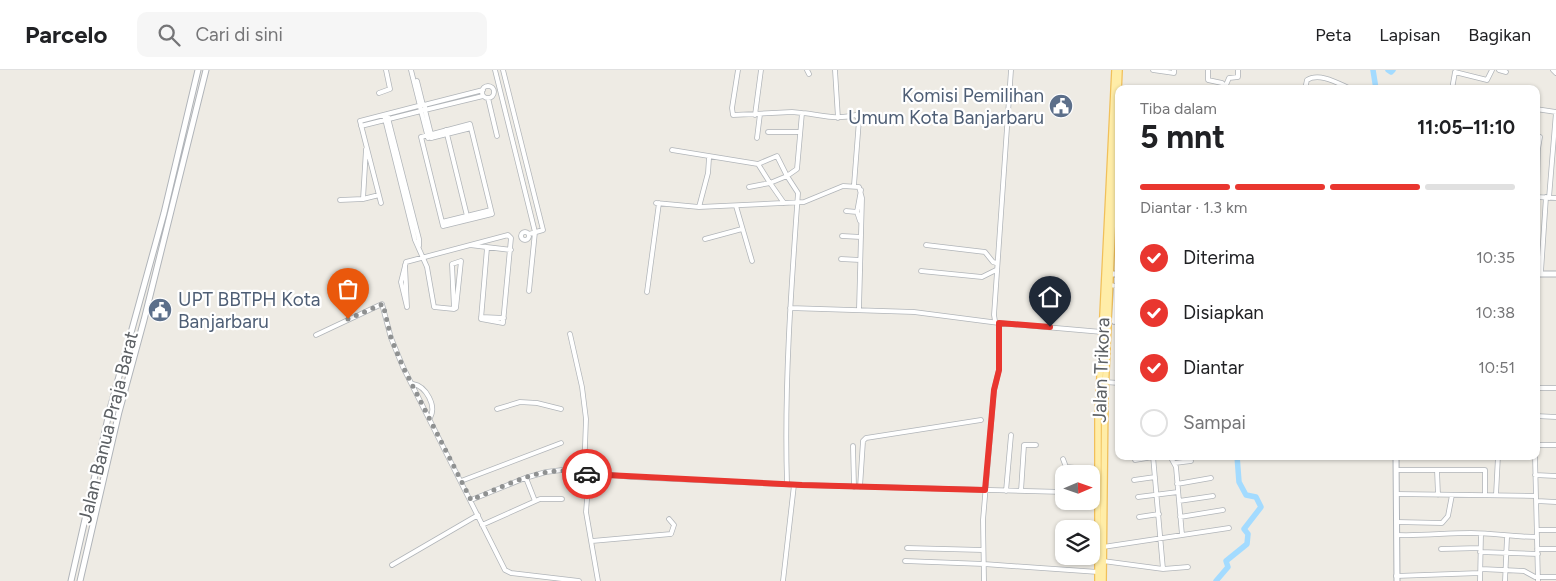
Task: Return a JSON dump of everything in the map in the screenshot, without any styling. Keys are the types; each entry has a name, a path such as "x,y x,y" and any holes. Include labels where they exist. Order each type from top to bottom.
{"main road":[{"name":"Jalan Trikora","path":"1098,581 1105,382 1103,337 1114,322 1110,274 1115,70"},
{"name":"Jalan Trikora","path":"1118,85 1119,70"},
{"name":"Jalan Trikora","path":"1098,465 1103,337 1115,128"},
{"name":"Jalan Trikora","path":"1100,502 1103,581"}],"street":[{"name":"Jalan Banua Praja Barat","path":"71,581 110,410 164,213 198,70"},
{"name":"Jalan Banua Praja Barat","path":"80,581 118,412 144,320 206,70"},
{"path":"379,93 390,89 386,70"},
{"path":"411,70 430,136"},
{"path":"495,70 535,232 529,291"},
{"path":"405,262 467,244 506,235 511,238 521,236 524,232 529,234 543,230 503,70"},
{"path":"738,70 732,114 739,116 802,113 838,118 856,115 859,118 854,185"},
{"path":"755,114 762,70"},
{"path":"835,70 838,118"},
{"path":"984,581 985,490 994,390 999,370 997,322 994,315 996,262 1011,70"},
{"path":"1154,70 1174,73 1174,70"},
{"path":"1208,70 1208,80 1222,85"},
{"path":"1227,85 1229,78 1238,77 1238,70"},
{"path":"1453,85 1455,71 1487,80 1492,70"},
{"path":"1499,70 1506,72"},
{"path":"1553,70 1556,73"},
{"path":"1306,85 1308,80 1314,77 1341,85"},
{"path":"417,81 422,107"},
{"path":"381,203 361,124 482,90 485,86 506,82"},
{"path":"491,86 494,90 494,95"},
{"path":"482,90 486,97 497,136"},
{"path":"422,107 486,97 508,91"},
{"path":"472,93 474,98"},
{"path":"1540,110 1556,112 1540,257"},
{"path":"749,187 770,183 787,176 798,166 802,113"},
{"path":"758,138 760,114"},
{"path":"386,117 415,240 419,246 428,274 432,306 454,308"},
{"path":"470,124 491,210 443,226 421,137 430,136 470,124"},
{"path":"446,132 468,218"},
{"path":"768,132 800,132"},
{"path":"363,199 366,144"},
{"path":"672,150 710,158 758,164 777,156 798,193 790,308 787,389 788,484"},
{"path":"700,207 710,158"},
{"path":"758,164 784,204"},
{"path":"647,292 658,203 700,207 784,204 807,202 835,189 854,185 861,190"},
{"path":"861,190 857,212 861,223"},
{"path":"859,309 861,190"},
{"path":"340,200 363,199 379,194"},
{"path":"1540,197 1556,198"},
{"path":"736,206 752,261"},
{"path":"846,211 857,212"},
{"path":"704,239 742,229"},
{"path":"842,236 861,237"},
{"path":"487,248 481,320 502,323 511,238"},
{"path":"467,244 510,250"},
{"path":"926,245 985,252 993,262 996,262"},
{"path":"841,259 860,260"},
{"path":"461,260 456,308 454,308 452,264 461,260"},
{"path":"405,262 408,302 407,307 401,282 405,262"},
{"path":"921,271 982,277 996,270"},
{"path":"1540,272 1556,273"},
{"path":"1110,274 1115,274"},
{"path":"316,336 382,304 394,345 482,525 508,572 579,581"},
{"path":"790,308 914,312 1103,337"},
{"path":"570,334 582,387 586,419 584,474"},
{"path":"1105,382 1115,382"},
{"path":"413,384 422,388 432,404 433,413 430,418"},
{"path":"1540,388 1556,388"},
{"path":"498,409 520,402 537,403 561,409"},
{"path":"110,410 118,412"},
{"path":"1540,416 1556,417"},
{"path":"860,487 865,438 981,420"},
{"path":"1006,491 1011,435"},
{"path":"103,439 112,441"},
{"path":"461,481 561,443"},
{"path":"1021,491 1025,443 1036,445"},
{"path":"1540,445 1556,446"},
{"path":"853,446 854,487"},
{"path":"1062,459 1065,465"},
{"path":"1153,460 1163,569"},
{"path":"1173,460 1175,463 1182,536"},
{"path":"1396,460 1397,578 1505,570 1524,571 1538,579 1556,577"},
{"path":"1496,495 1498,460"},
{"path":"1536,460 1538,579"},
{"path":"1175,463 1191,461"},
{"path":"1396,470 1497,470"},
{"path":"1437,470 1438,494"},
{"path":"1485,470 1485,495"},
{"path":"471,500 526,478 555,471 794,485 1055,492"},
{"path":"589,474 586,512 598,581"},
{"path":"1536,475 1556,476"},
{"path":"1134,480 1155,477"},
{"path":"526,478 535,501"},
{"path":"1177,484 1210,478"},
{"path":"784,581 794,485"},
{"path":"1138,497 1178,492"},
{"path":"1396,494 1496,495 1556,502"},
{"path":"1397,522 1442,523 1448,516 1452,495"},
{"path":"1179,501 1213,496"},
{"path":"482,525 535,501 562,499"},
{"path":"1180,517 1223,510"},
{"path":"1139,517 1159,514"},
{"path":"392,565 478,515"},
{"path":"592,541 671,534 674,525 669,519"},
{"path":"1103,547 1229,528"},
{"path":"1538,530 1556,530"},
{"path":"1397,535 1481,534 1507,537 1537,537"},
{"path":"1480,581 1481,534"},
{"path":"1505,581 1507,537"},
{"path":"907,548 983,550"},
{"path":"1441,549 1480,550 1506,554 1538,554"},
{"path":"1537,549 1556,549"},
{"path":"905,561 984,564 1098,572"},
{"path":"1103,561 1163,569 1188,567"}],"waterway":[{"path":"1106,199 1112,70"},
{"path":"1373,70 1375,85"},
{"path":"1388,70 1391,72 1393,70"},
{"path":"1216,581 1228,567 1226,561 1247,544 1248,534 1244,529 1261,507 1256,497 1246,495 1239,482 1237,460"}],"way so far":[{"path":"348,319 381,303 383,304 391,338 403,367 471,500 524,478 546,472 562,470 587,474"}],"place":[{"name":"Komisi Pemilihan Umum Kota Banjarbaru","path":"1061,106"},
{"name":"UPT BBTPH Kota Banjarbaru","path":"160,310"}],"route":[{"path":"587,474 631,478 802,485 985,490 994,387 999,370 999,323 1050,327"}]}
